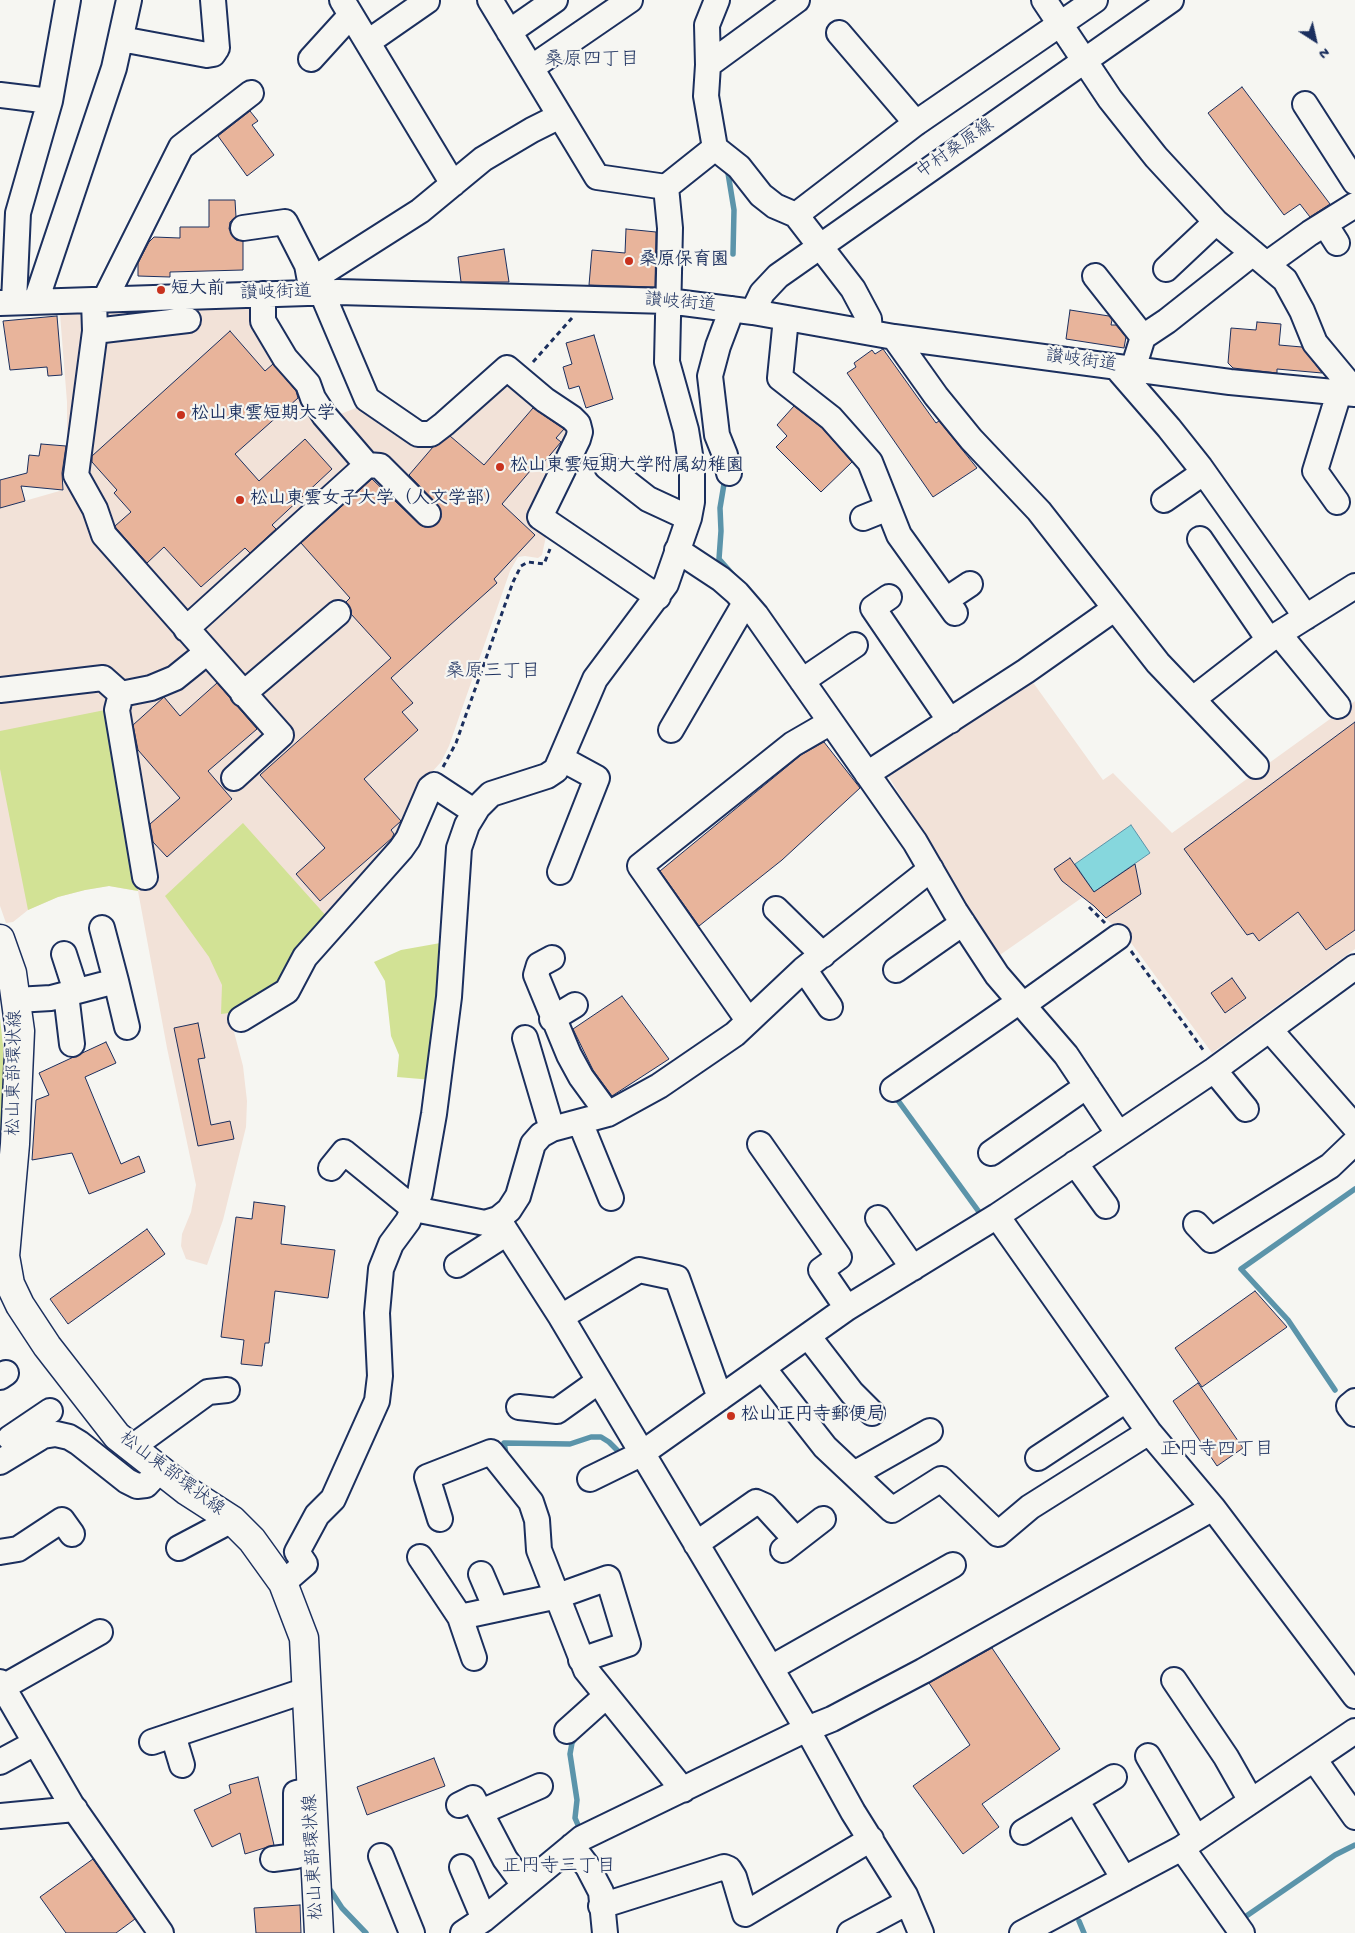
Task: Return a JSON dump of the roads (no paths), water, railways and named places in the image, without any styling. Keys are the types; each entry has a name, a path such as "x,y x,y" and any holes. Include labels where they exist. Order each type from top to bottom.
{"main road":[{"name":"松山東部環状線","path":"0,940 12,973 20,1031 15,1144 5,1200 5,1256 10,1284 20,1305 95,1411 117,1436 160,1470 232,1520 252,1540 283,1583 304,1638 319,1933"}],"street":[{"path":"17,302 18,212 50,101 68,0"},
{"path":"17,302 76,187 114,68 130,0"},
{"path":"121,39 207,55 213,54 217,48 213,0"},
{"path":"490,0 597,177 666,187 715,148"},
{"path":"509,32 555,0"},
{"path":"531,68 630,0"},
{"path":"717,0 707,25 708,65 706,96 715,148 739,167 761,195 775,206 796,216 853,289 868,319 870,332"},
{"path":"708,65 797,0"},
{"path":"1044,0 1110,99 1136,132 1216,222 1285,280 1302,311 1315,343 1350,393 1315,471 1337,502"},
{"path":"796,216 916,123 1094,0"},
{"name":"中村桑原線","path":"729,473 725,455 717,435 710,376 718,346 742,311 778,276 1171,0"},
{"path":"368,42 426,1"},
{"path":"311,59 347,7 453,184"},
{"path":"839,33 916,123"},
{"path":"234,778 281,736 104,535 95,509 76,475 100,299 181,147 250,93"},
{"path":"0,95 50,101"},
{"path":"1305,104 1355,182"},
{"path":"314,289 420,211 483,159 560,116"},
{"path":"283,1583 305,1564 297,1552 317,1515 333,1499 377,1401 380,1376 377,1313 381,1269 391,1244 414,1209 420,1193 431,1130 449,997 459,848 467,825 490,794 548,776 556,770 595,679 666,584 689,518 692,502 692,467 686,430 667,362 670,228 666,187"},
{"path":"1306,617 1203,472 1124,368 1143,337 1260,259 1331,234 1355,205"},
{"path":"243,228 285,222 307,265 314,289 367,399 418,434 431,434 507,368 572,418 578,424 580,432 540,517 554,529 658,597"},
{"path":"1166,269 1216,222"},
{"path":"1094,276 1143,337"},
{"name":"讃岐街道","path":"17,302 263,294 314,289 668,301 786,318 894,337 1230,382 1350,393"},
{"path":"263,294 263,321 285,358 308,384 313,398 324,415 366,465 380,466 428,514"},
{"path":"786,318 780,378 831,418 870,462 899,535 951,607 970,584"},
{"path":"95,331 188,320"},
{"path":"894,337 936,396 971,439 1040,511 1114,609 1158,663 1256,766"},
{"path":"186,629 366,465"},
{"path":"607,467 648,499 689,518"},
{"path":"1164,500 1203,472"},
{"path":"863,518 888,508"},
{"path":"1200,540 1274,637 1338,706"},
{"path":"677,550 721,580 745,603 867,774 931,869 997,975 1066,1055 1118,1133"},
{"path":"1193,699 1274,637 1355,586"},
{"path":"889,598 873,608 950,721"},
{"path":"671,730 745,603"},
{"path":"867,774 1026,671 1114,609"},
{"path":"243,694 338,613"},
{"path":"802,681 855,644"},
{"path":"121,694 151,688 175,678 206,653"},
{"path":"0,690 103,678 121,694"},
{"path":"121,694 117,710 145,877"},
{"path":"748,1020 640,866 793,744 831,722"},
{"path":"560,872 597,778 562,759"},
{"path":"241,1019 287,991 305,957 408,839 430,788 434,785 475,812"},
{"path":"457,1265 503,1226 509,1210 518,1196 533,1144 541,1135 552,1129 608,1114 659,1086 735,1034 804,969 931,869"},
{"path":"776,909 823,954"},
{"path":"896,970 963,923"},
{"path":"102,928 127,1027"},
{"path":"893,1089 1118,937"},
{"path":"64,954 71,993 72,1044"},
{"path":"552,958 539,965 536,975 552,1019 581,1077 608,1114"},
{"path":"590,1479 641,1454 847,1308 997,1216 1215,1069 1355,967"},
{"path":"804,969 830,1007"},
{"path":"16,1000 51,998 116,981"},
{"path":"552,1019 575,1004"},
{"path":"1270,1030 1355,1126"},
{"path":"525,1038 552,1129"},
{"path":"1215,1069 1246,1109"},
{"path":"990,1153 1087,1086"},
{"path":"580,1122 611,1198"},
{"path":"1196,1224 1211,1240 1330,1166 1355,1142"},
{"path":"761,1143 810,1198 839,1257 821,1270 847,1308"},
{"path":"331,1168 344,1152 414,1209 503,1226 561,1317 641,1454 771,1668 908,1902 921,1933"},
{"path":"1075,1162 1106,1206"},
{"path":"997,1216 1149,1432 1213,1508 1355,1696"},
{"path":"878,1218 913,1268"},
{"path":"561,1317 639,1270 677,1278 720,1398"},
{"path":"808,1336 852,1393 872,1412"},
{"path":"763,1368 825,1447 892,1510 941,1479 998,1534 1030,1507 1149,1432"},
{"path":"519,1408 557,1411 598,1381"},
{"path":"131,1448 208,1392 228,1390"},
{"path":"1038,1458 1126,1400"},
{"path":"1355,1401 1349,1406 1355,1414"},
{"path":"0,1446 50,1411"},
{"path":"854,1474 917,1431"},
{"path":"0,1462 43,1436 56,1434 69,1437 127,1482 137,1486 146,1485 160,1470"},
{"path":"440,1519 427,1476 491,1452 531,1502 537,1520 539,1550 586,1670 683,1790"},
{"path":"696,1544 756,1502 765,1506 789,1545 823,1519"},
{"path":"463,1933 484,1919 582,1838 807,1729 832,1719 924,1671 1213,1508"},
{"path":"0,1552 18,1549 62,1520 72,1534"},
{"path":"179,1548 232,1520"},
{"path":"420,1557 460,1617 474,1658"},
{"path":"771,1668 953,1565"},
{"path":"481,1574 496,1610"},
{"path":"460,1617 558,1596 608,1578 628,1644 581,1660"},
{"path":"100,1632 1,1685 75,1809 161,1933"},
{"path":"182,1765 163,1738 307,1690"},
{"path":"1174,1692 1226,1757 1251,1801"},
{"path":"567,1730 606,1696"},
{"path":"1022,1933 1189,1843 1355,1731"},
{"path":"0,1762 35,1743"},
{"path":"1148,1756 1189,1843 1242,1933"},
{"path":"1314,1759 1355,1817"},
{"path":"1023,1832 1114,1777"},
{"path":"524,1886 470,1808 540,1786"},
{"path":"273,1859 296,1856 296,1793 312,1790"},
{"path":"1076,1800 1124,1879"},
{"path":"0,1816 75,1809"},
{"path":"601,1906 724,1867 729,1869 734,1877 745,1914 871,1840"},
{"path":"572,1846 588,1867 600,1892 605,1933"},
{"path":"381,1856 412,1933"},
{"path":"462,1867 484,1919"},
{"path":"850,1933 908,1902"}],"water":[{"path":"1131,825 1150,853 1094,892 1075,864"}],"waterway":[{"path":"727,167 734,210 733,254"},
{"path":"725,478 720,508 719,559 735,577"},
{"path":"894,1095 982,1216"},
{"path":"1335,1390 1288,1320 1241,1269 1355,1189"},
{"path":"507,1459 504,1443 570,1444 591,1437 601,1437 623,1456"},
{"path":"577,1735 572,1743 570,1754 577,1800 575,1818 581,1832"},
{"path":"1242,1919 1335,1855 1355,1845"},
{"path":"331,1891 342,1908 366,1933"},
{"path":"1079,1921 1084,1933"}],"place":[{"name":"桑原保育園","path":"629,261"},
{"name":"短大前","path":"161,290"},
{"name":"松山東雲短期大学","path":"181,415"},
{"name":"松山東雲短期大学附属幼稚園","path":"500,467"},
{"name":"松山東雲女子大学（人文学部）","path":"240,500"},
{"name":"松山正円寺郵便局","path":"731,1416"}],"district":[{"name":"桑原四丁目","path":"592,61"},
{"name":"桑原三丁目","path":"493,673"},
{"name":"正円寺四丁目","path":"1217,1451"},
{"name":"正円寺三丁目","path":"559,1868"}]}
